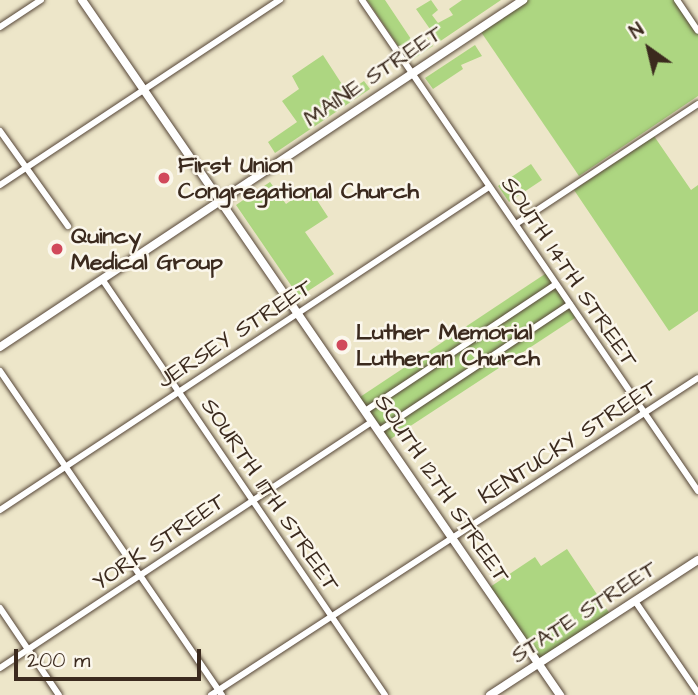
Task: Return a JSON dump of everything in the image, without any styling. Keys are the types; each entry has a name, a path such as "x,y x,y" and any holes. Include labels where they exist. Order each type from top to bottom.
{"street":[{"path":"0,27 41,0"},
{"name":"SOUTH 12TH STREET","path":"82,0 560,695"},
{"path":"0,186 280,0"},
{"name":"SOUTH 14TH STREET","path":"362,0 698,491"},
{"name":"MAINE STREET","path":"0,347 523,0"},
{"path":"677,0 698,31"},
{"path":"516,224 698,104"},
{"path":"0,131 68,226"},
{"name":"JERSEY STREET","path":"0,510 489,187"},
{"name":"SOURTH 11TH STREET","path":"102,279 385,695"},
{"path":"365,411 556,284"},
{"path":"379,431 570,304"},
{"path":"0,371 220,693"},
{"name":"KENTUCKY STREET","path":"211,695 220,693 331,617 698,378"},
{"name":"YORK STREET","path":"0,668 372,422"},
{"name":"STATE STREET","path":"490,695 698,560"},
{"path":"635,601 698,693"},
{"path":"0,608 59,695"}],"green space":[{"path":"367,0 385,0 411,39 424,32 433,46 409,62"},
{"path":"431,0 438,10 432,15 438,23 453,15 449,9 462,0 501,0 439,42 416,9"},
{"path":"522,0 677,0 698,31 698,96 579,176 479,29"},
{"path":"475,45 482,56 461,65 463,69 433,89 425,78"},
{"path":"323,55 347,92 364,81 370,89 275,153 268,142 297,122 282,101 299,89 292,76"},
{"path":"654,136 691,190 698,185 698,311 669,331 574,190"},
{"path":"531,164 542,180 509,202 498,186"},
{"path":"270,182 286,204 309,188 328,217 305,232 334,274 299,297 236,205"},
{"path":"548,272 578,316 386,442 357,399"},
{"path":"567,549 610,614 539,661 490,587 535,557 541,566"}],"place":[{"name":"First Union Congregational Church","path":"164,178"},
{"name":"Quincy Medical Group","path":"57,249"},
{"name":"Luther Memorial Lutheran Church","path":"342,345"}]}
